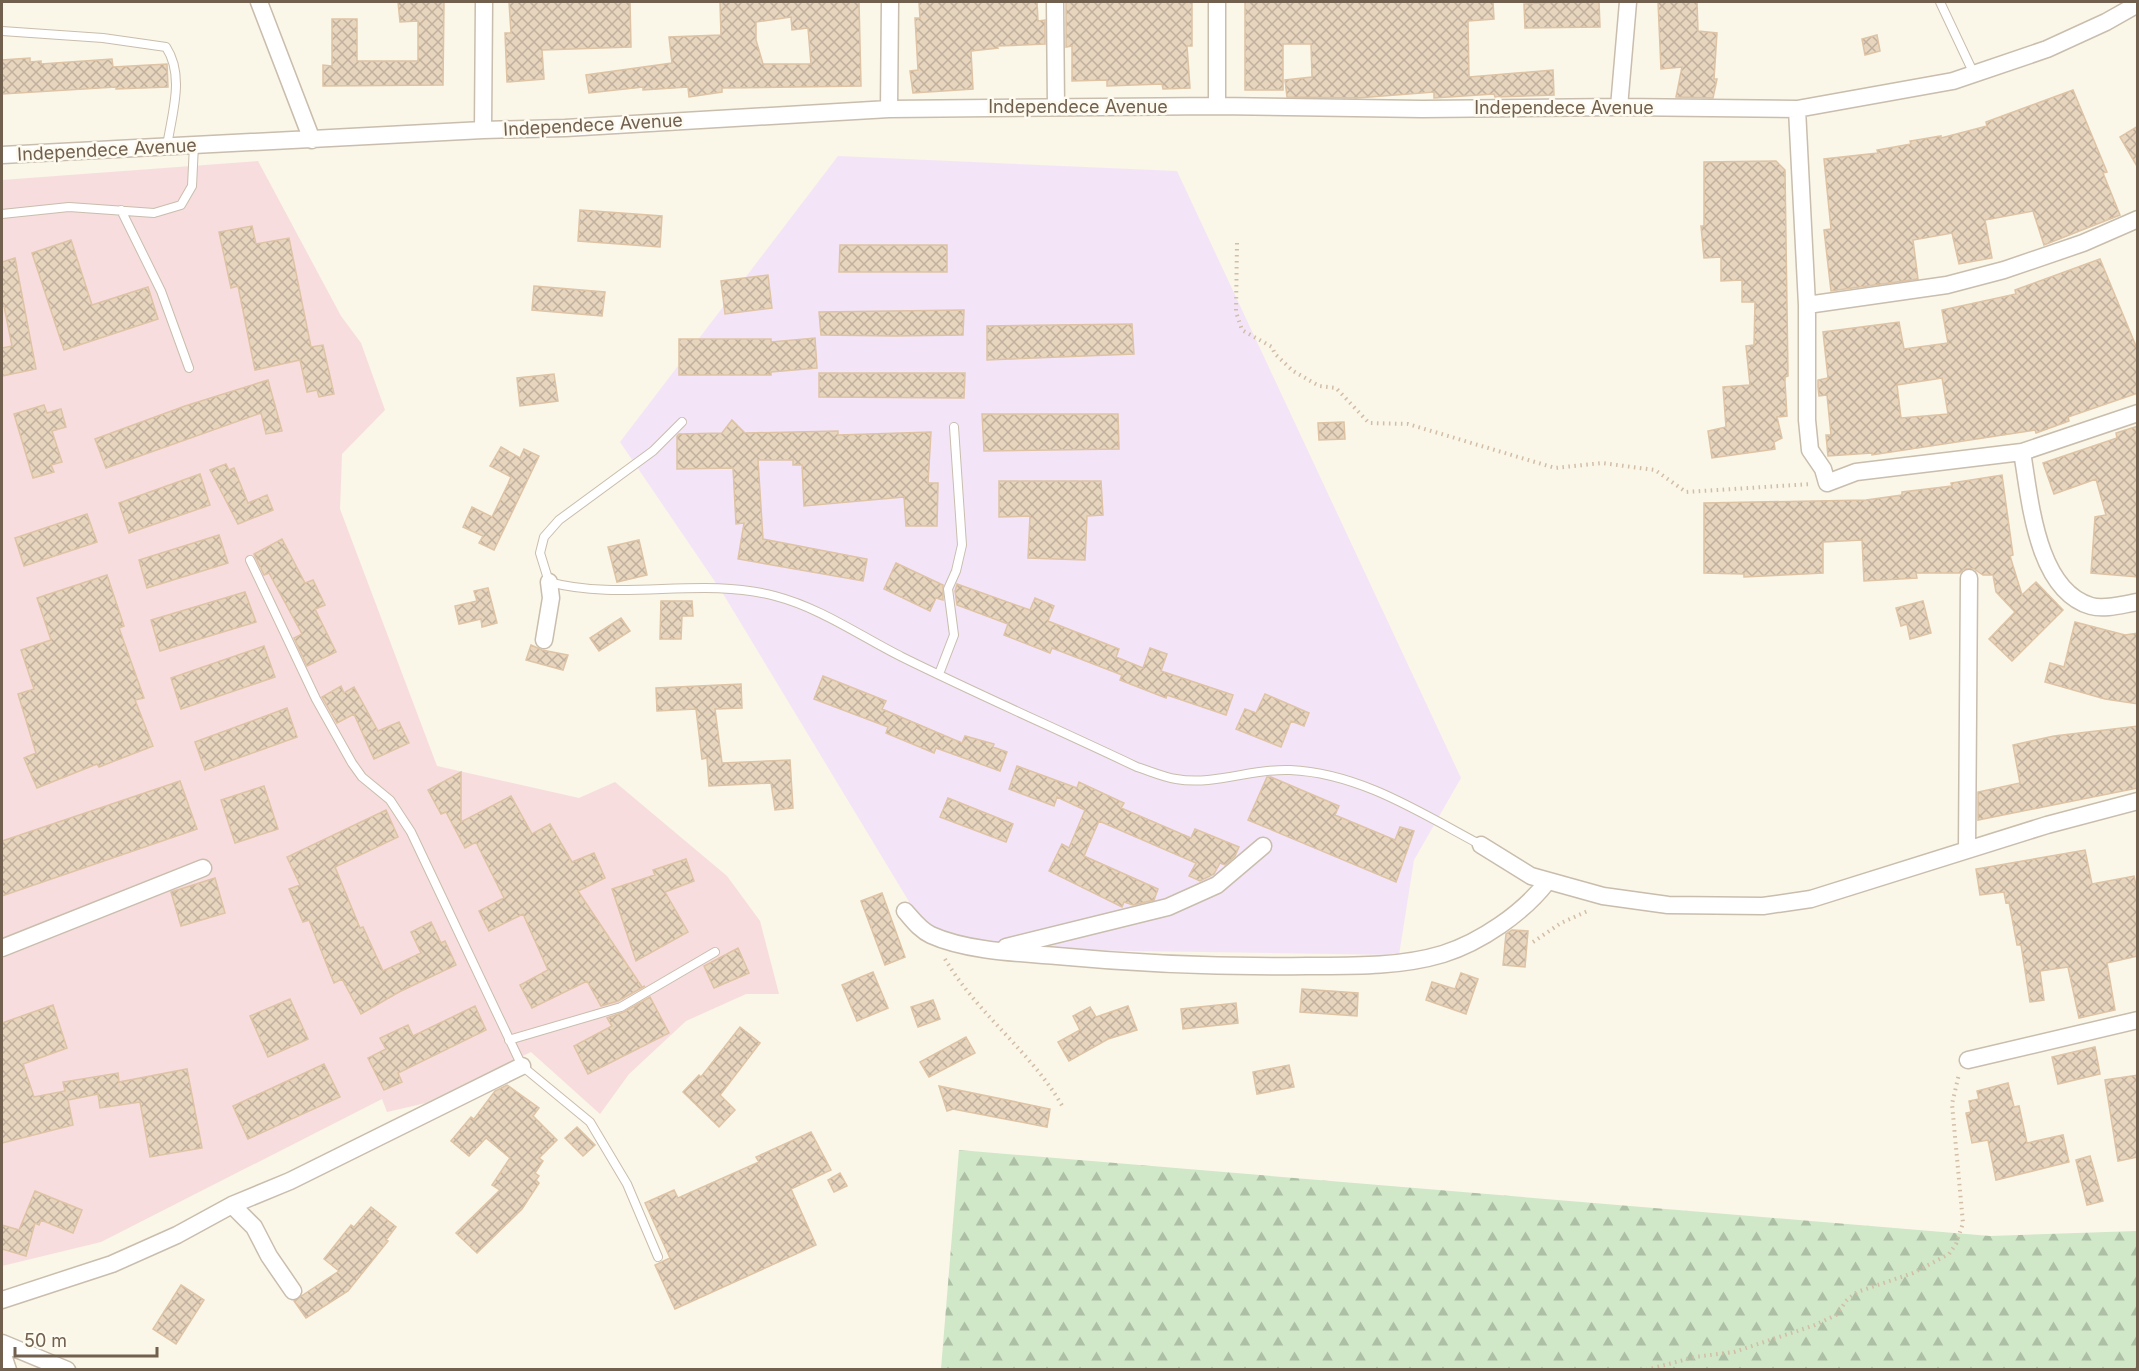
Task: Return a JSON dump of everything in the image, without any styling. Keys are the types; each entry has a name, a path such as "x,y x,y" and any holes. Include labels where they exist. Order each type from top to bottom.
{"street":[{"path":"259,2 312,140"},
{"path":"483,130 484,2"},
{"path":"889,109 890,2"},
{"path":"1055,2 1056,107"},
{"path":"1217,2 1217,106"},
{"path":"1619,106 1628,2"},
{"name":"Independece Avenue","path":"2,155 483,130 565,128 889,109 1217,106 1422,110 1619,106 1797,109 1892,94 1953,81 2047,49 2106,22 2138,4"},
{"path":"1797,109 1807,305 1807,420 1810,450 1823,470 1827,483 1856,472 2022,452 2138,413"},
{"path":"1807,305 1947,285 2004,270 2083,243 2138,219"},
{"path":"2022,452 2038,541 2058,581 2072,595 2092,606 2138,602"},
{"path":"1967,849 1969,578"},
{"path":"544,640 551,598 549,582"},
{"path":"1481,845 1531,876 1603,896 1657,903 1763,906 1811,899 1967,849 2138,801"},
{"path":"997,949 1145,914 1177,903 1217,885 1263,846"},
{"path":"2,948 203,868"},
{"path":"905,911 920,928 931,935 961,944 997,949 1157,964 1363,966 1417,960 1445,953 1473,941 1502,923 1536,896 1547,882"},
{"path":"1968,1060 2138,1020"},
{"path":"2,1300 112,1264 177,1235 232,1205 290,1181 522,1066"},
{"path":"232,1205 254,1227 269,1256 293,1291"},
{"path":"2,1343 67,1370"},
{"path":"2,1352 8,1370"}],"lane":[{"path":"1940,2 1974,74"},
{"path":"2,32 112,39 166,47 175,61 177,79 167,146"},
{"path":"2,214 69,207 154,213 181,205 192,186 194,146"},
{"path":"121,210 157,282 189,368"},
{"path":"682,422 653,451 559,520 544,537 540,552 549,582 572,588 606,591 733,587 776,596 843,624 939,674 1137,767 1178,779 1235,776 1264,769 1331,774 1402,802 1481,845"},
{"path":"939,674 954,635 948,589 956,571 962,545 954,427"},
{"path":"250,560 316,699 347,754 362,777 390,800 411,832 522,1066 590,1122 627,1184 658,1257"},
{"path":"509,1040 621,1007 714,952"}],"path":[{"path":"1237,243 1236,312 1242,330 1272,347 1275,354 1293,371 1319,386 1336,388 1369,423 1408,424 1555,468 1602,463 1655,470 1686,492 1827,483"},
{"path":"1533,942 1561,923 1594,909"},
{"path":"931,935 975,1002 1045,1077 1064,1109"},
{"path":"1646,1370 1695,1357 1728,1354 1815,1326 1836,1315 1847,1300 1857,1292 1913,1273 1949,1254 1956,1244 1963,1223 1952,1104 1955,1084 1968,1060"}],"shaded area":[{"path":"838,156 1177,171 1461,778 1414,860 1399,955 937,948 722,592 620,442"},
{"path":"258,161 341,316 361,343 385,410 342,454 340,509 437,766 579,798 615,782 727,876 760,921 779,994 746,994 686,1021 629,1074 600,1114 531,1052 426,1103 387,1112 382,1099 101,1242 2,1266 2,180"}],"green space":[{"path":"959,1150 1990,1236 2137,1231 2137,1369 941,1369"}],"building":[{"path":"398,2 444,2 443,85 323,86 323,65 332,66 332,19 357,19 357,61 418,61 418,21 400,22"},
{"path":"509,2 630,2 631,47 542,50 544,79 507,82 505,33 511,33"},
{"path":"720,2 859,2 861,86 722,88 722,92 689,97 688,87 643,90 643,87 589,93 586,75 672,63 669,37 721,35","holes":["791,17 792,30 808,28 811,64 763,64 756,40 756,22"]},
{"path":"919,2 1037,2 1038,21 1045,20 1045,44 997,46 998,48 971,51 973,89 913,93 910,71 918,70 915,18 920,18"},
{"path":"1066,2 1192,2 1192,46 1187,46 1190,88 1163,89 1162,84 1107,86 1107,80 1072,81 1072,46 1066,47"},
{"path":"1245,2 1493,2 1494,19 1468,21 1469,77 1553,70 1554,95 1495,97 1494,94 1434,98 1434,92 1357,98 1287,97 1285,80 1312,77 1311,44 1283,44 1283,90 1245,90"},
{"path":"1599,2 1600,27 1525,28 1524,4"},
{"path":"1658,2 1697,2 1698,31 1717,33 1714,79 1717,79 1713,98 1676,97 1682,67 1661,69"},
{"path":"1877,35 1880,51 1865,55 1862,39"},
{"path":"30,58 30,62 41,61 41,64 112,59 113,67 167,64 168,87 116,89 116,87 2,94 2,60"},
{"path":"2073,90 2107,172 2103,173 2120,215 2044,245 2033,211 1985,220 1992,258 1959,264 1952,233 1913,240 1918,279 1831,291 1824,230 1831,229 1824,159 1878,153 1877,150 1911,144 1910,141 1941,136 1941,138 1987,126 1986,122"},
{"path":"2138,126 2138,168 2120,137"},
{"path":"1776,161 1785,170 1787,416 1777,417 1782,438 1774,442 1775,449 1712,458 1708,431 1726,427 1723,387 1750,385 1746,346 1754,345 1755,302 1742,302 1742,280 1721,281 1721,257 1704,258 1701,226 1704,226 1704,162"},
{"path":"580,210 662,216 660,247 578,241"},
{"path":"252,226 256,244 289,238 311,347 323,345 334,394 319,397 317,390 307,392 300,360 255,370 238,286 231,288 219,232"},
{"path":"71,240 92,305 148,287 158,319 64,350 32,253"},
{"path":"840,245 947,245 947,272 839,272"},
{"path":"15,258 36,369 2,376 2,348 12,346 4,306 2,306 2,262"},
{"path":"2100,259 2138,351 2138,393 2068,417 2069,421 2036,433 2035,430 1872,455 1872,453 1828,456 1826,435 1831,435 1827,395 1819,396 1818,387 1818,380 1828,378 1823,332 1899,322 1904,349 1948,343 1942,310 2016,294 2015,290","holes":["1942,378 1948,414 1901,418 1897,385"]},
{"path":"768,275 772,308 725,314 721,281"},
{"path":"534,286 605,292 602,316 532,310"},
{"path":"964,310 963,335 821,335 819,312"},
{"path":"1132,324 1134,354 987,360 987,326"},
{"path":"815,338 817,368 771,372 771,375 679,375 679,339 771,339 771,342"},
{"path":"819,373 965,373 964,398 819,397"},
{"path":"554,374 558,401 520,406 517,378"},
{"path":"268,380 282,431 266,434 261,413 106,468 95,439 185,406"},
{"path":"44,405 47,413 61,409 66,427 52,431 62,462 51,465 54,472 33,478 14,414"},
{"path":"982,414 1118,414 1119,449 984,451"},
{"path":"732,420 745,433 838,431 838,435 931,432 928,483 938,483 937,526 906,526 904,497 804,506 802,465 793,465 793,460 758,460 763,539 867,559 863,581 738,559 744,523 736,524 733,468 677,469 677,436 679,434 722,433"},
{"path":"1344,422 1345,439 1319,440 1318,423"},
{"path":"2138,426 2138,577 2091,573 2095,517 2106,515 2096,479 2054,494 2043,463 2117,438 2116,433"},
{"path":"501,447 520,458 524,449 539,456 494,550 479,543 483,536 463,527 472,507 492,517 508,484 511,477 490,466"},
{"path":"226,464 229,470 234,468 248,503 267,495 273,510 238,524 210,470"},
{"path":"200,474 210,505 129,533 119,503"},
{"path":"2002,475 2013,555 2010,556 2022,595 2036,582 2063,610 2012,661 1989,639 2015,612 1996,592 1993,575 1983,575 1974,569 1964,569 1960,573 1916,573 1917,578 1864,581 1862,540 1823,542 1823,573 1744,577 1744,574 1704,573 1704,503 1866,500"},
{"path":"999,481 1101,481 1103,515 1087,516 1085,560 1028,558 1030,516 999,517"},
{"path":"87,514 97,542 24,566 15,538"},
{"path":"219,535 228,563 147,588 139,560"},
{"path":"282,539 305,583 313,580 325,605 315,609 336,652 307,666 294,638 302,634 269,573 264,575 254,554"},
{"path":"639,540 647,575 617,582 608,547"},
{"path":"896,563 943,585 943,600 936,598 930,611 884,589"},
{"path":"107,575 124,626 119,628 144,698 135,700 153,746 99,767 97,764 37,788 24,758 36,753 18,694 34,689 21,650 51,640 37,598"},
{"path":"957,584 1030,610 1035,598 1054,606 1048,621 1119,649 1116,657 1143,668 1150,648 1167,654 1161,671 1233,695 1226,715 1167,695 1166,698 1120,680 1122,675 1052,648 1050,653 1004,635 1008,624 957,605 955,591"},
{"path":"488,588 497,623 482,627 481,619 459,624 455,606 477,601 474,591"},
{"path":"245,592 256,622 160,651 151,620"},
{"path":"661,601 692,601 693,616 682,616 681,639 660,639"},
{"path":"1923,601 1931,633 1910,639 1907,624 1901,626 1896,608"},
{"path":"621,618 630,631 599,651 590,638"},
{"path":"2075,622 2125,635 2138,633 2138,704 2105,699 2045,682 2050,663 2064,667"},
{"path":"531,645 542,650 568,655 563,670 526,660"},
{"path":"264,646 275,677 181,709 171,678"},
{"path":"823,676 886,701 882,709 962,743 965,736 994,744 993,747 1007,752 1000,771 936,748 934,753 886,733 888,727 814,699"},
{"path":"741,684 742,708 715,709 722,763 790,760 793,808 775,810 771,783 709,786 707,758 702,759 696,709 657,711 656,688"},
{"path":"341,686 344,693 354,687 378,731 399,722 409,743 374,759 354,714 337,723 322,697"},
{"path":"1265,694 1309,713 1304,726 1291,721 1281,747 1236,729 1245,709 1256,713"},
{"path":"287,708 297,737 205,770 195,742"},
{"path":"2138,726 2138,788 1978,820 1978,792 2020,783 2013,745 2054,736"},
{"path":"1017,766 1077,788 1079,782 1124,803 1121,808 1191,838 1195,829 1239,847 1235,856 1225,865 1220,863 1214,874 1200,881 1189,876 1196,863 1099,821 1084,856 1158,889 1154,900 1133,905 1124,902 1122,907 1049,871 1062,844 1069,848 1085,810 1057,797 1054,806 1009,789"},
{"path":"461,772 461,822 511,796 532,834 550,824 572,862 594,853 605,878 578,891 642,987 645,986 618,1001 601,1006 587,981 532,1008 520,985 548,970 523,914 489,931 479,911 504,898 476,842 465,848 446,812 441,814 428,790"},
{"path":"1267,777 1339,806 1335,815 1395,840 1400,827 1414,831 1396,882 1248,820"},
{"path":"180,781 197,829 2,896 2,841"},
{"path":"264,786 278,829 235,843 221,800"},
{"path":"948,798 1013,824 1006,842 940,817"},
{"path":"386,810 398,837 335,867 360,928 363,927 383,971 421,953 411,932 431,922 441,943 445,941 456,965 399,992 361,1014 342,979 334,983 309,920 303,922 289,889 300,885 287,857"},
{"path":"2085,850 2092,884 2134,876 2138,894 2138,956 2107,963 2115,1010 2079,1018 2068,967 2040,971 2044,1000 2030,1002 2021,945 2017,945 2009,902 2006,903 2004,892 1980,895 1976,869"},
{"path":"686,859 694,881 665,892 688,932 636,961 612,889 655,875 653,870"},
{"path":"215,878 225,913 181,926 171,892"},
{"path":"882,893 905,957 885,965 861,901"},
{"path":"1512,930 1528,931 1525,967 1503,965 1506,934"},
{"path":"738,948 749,973 714,988 704,966"},
{"path":"873,972 888,1008 857,1021 842,985"},
{"path":"1461,973 1478,979 1466,1014 1426,1000 1432,982 1455,989"},
{"path":"1302,989 1358,993 1357,1016 1300,1012"},
{"path":"650,997 669,1033 588,1074 574,1046 612,1026 607,1018 624,1012"},
{"path":"290,999 308,1039 268,1057 250,1016"},
{"path":"933,1000 940,1019 918,1027 911,1007"},
{"path":"1236,1003 1238,1023 1183,1029 1181,1009"},
{"path":"53,1005 67,1048 23,1064 34,1097 65,1091 63,1082 118,1073 119,1082 187,1069 202,1148 150,1157 140,1102 100,1108 98,1094 68,1100 73,1125 2,1143 2,1023"},
{"path":"475,1006 486,1030 398,1073 402,1082 384,1090 368,1058 386,1049 380,1038 408,1025 413,1036"},
{"path":"1128,1006 1137,1030 1108,1039 1069,1061 1058,1042 1080,1030 1073,1016 1090,1007 1096,1017"},
{"path":"740,1027 760,1043 720,1095 735,1110 719,1127 683,1092 699,1075 701,1077"},
{"path":"966,1037 975,1053 929,1077 920,1062"},
{"path":"2095,1047 2100,1074 2058,1084 2052,1057"},
{"path":"324,1064 340,1097 248,1139 233,1106"},
{"path":"1289,1065 1294,1087 1257,1094 1253,1072"},
{"path":"2138,1075 2138,1157 2118,1161 2105,1080"},
{"path":"2008,1083 2014,1107 2019,1106 2027,1143 2063,1135 2069,1162 1996,1180 1988,1140 1972,1143 1966,1113 1971,1112 1969,1101 1979,1099 1977,1091"},
{"path":"507,1085 539,1108 533,1116 557,1140 539,1158 543,1161 535,1173 539,1176 536,1180 539,1183 522,1209 477,1253 456,1233 500,1190 492,1185 510,1158 486,1138 469,1156 451,1141 471,1117 474,1119 495,1091"},
{"path":"939,1086 1050,1109 1047,1127 953,1109 947,1111"},
{"path":"577,1127 595,1145 583,1156 565,1138"},
{"path":"811,1132 831,1170 791,1189 816,1245 675,1309 655,1265 670,1258 645,1203 674,1190 678,1198 759,1162 756,1157"},
{"path":"2090,1156 2103,1201 2087,1205 2076,1160"},
{"path":"840,1173 847,1186 834,1192 828,1180"},
{"path":"35,1191 82,1210 73,1233 41,1220 39,1225 35,1223 26,1256 2,1249 2,1225 19,1230"},
{"path":"371,1207 396,1227 386,1240 388,1241 348,1291 306,1318 294,1301 339,1271 324,1259 351,1225 354,1227"},
{"path":"181,1285 204,1300 176,1344 153,1329"}]}
